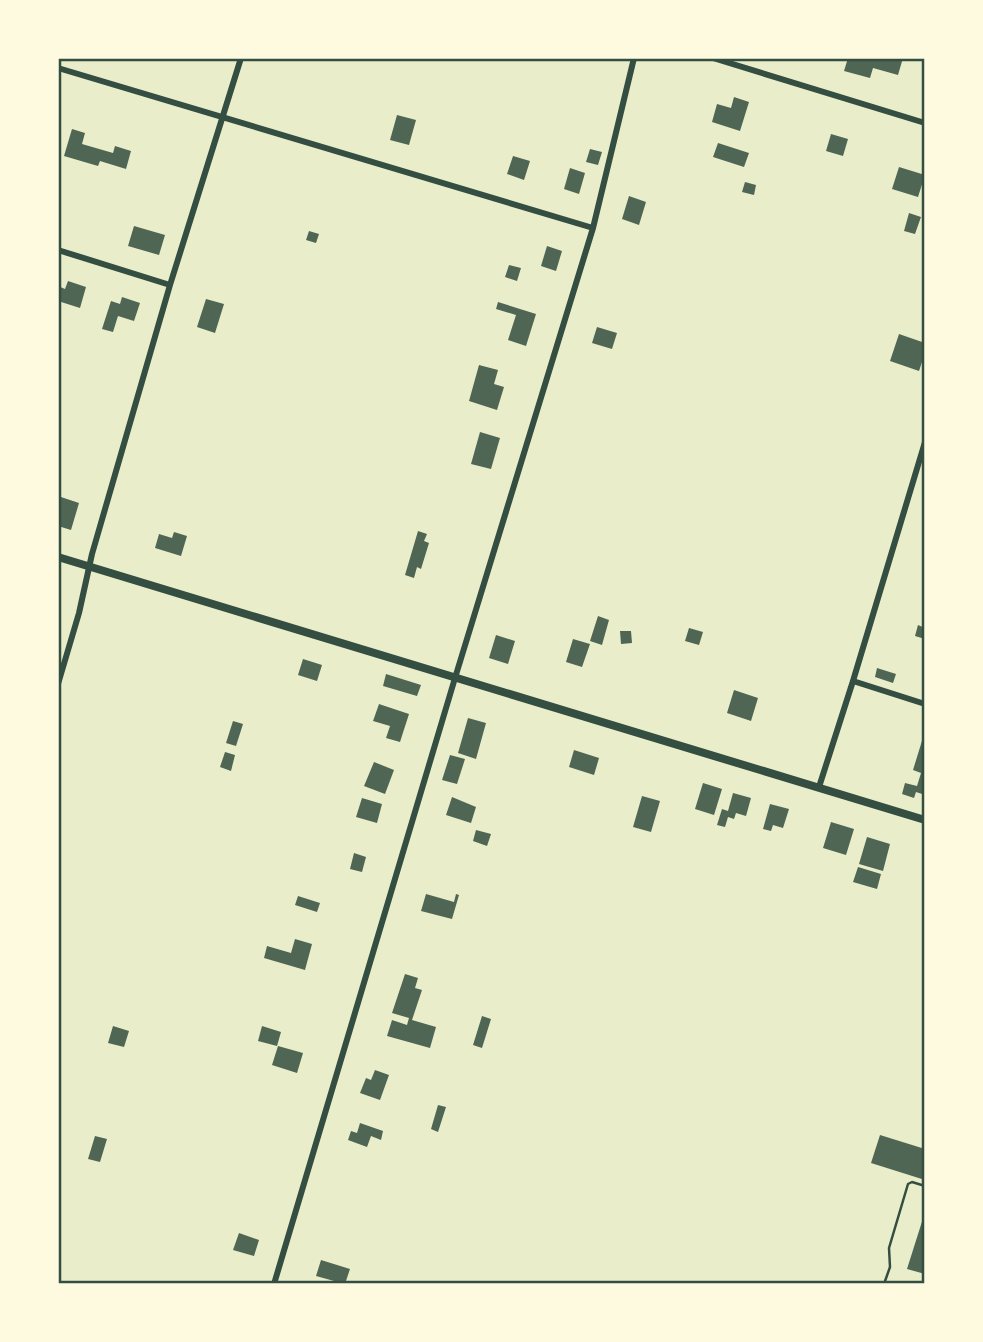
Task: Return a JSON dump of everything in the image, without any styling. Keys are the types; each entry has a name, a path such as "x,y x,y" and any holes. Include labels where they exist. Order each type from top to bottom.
{"street":[{"path":"58,684 170,285 241,58"},
{"path":"274,1284 593,228 634,58"},
{"path":"713,58 925,123"},
{"path":"58,68 593,228"},
{"path":"58,250 170,285"},
{"path":"819,787 925,442"},
{"path":"58,557 925,820"},
{"path":"853,681 925,704"}],"lane":[{"path":"884,1284 890,1267 889,1248 908,1184 912,1182 925,1186"}],"building":[{"path":"848,58 903,58 898,75 873,68 870,78 844,71"},
{"path":"734,97 749,102 740,131 712,122 717,104 731,108"},
{"path":"397,115 416,120 409,145 390,140"},
{"path":"72,129 85,133 82,144 113,153 115,146 131,151 126,169 100,161 98,166 64,156"},
{"path":"831,134 848,139 843,156 826,151"},
{"path":"718,143 749,153 744,167 713,157"},
{"path":"590,149 602,152 598,165 586,162"},
{"path":"513,156 530,161 524,180 507,174"},
{"path":"899,167 925,175 918,197 892,189"},
{"path":"570,168 585,173 579,194 564,189"},
{"path":"745,182 756,185 754,195 742,192"},
{"path":"629,196 646,202 639,225 622,219"},
{"path":"909,213 921,217 915,234 904,231"},
{"path":"134,226 165,235 159,255 128,246"},
{"path":"309,231 319,234 316,243 306,240"},
{"path":"547,246 562,251 556,271 541,266"},
{"path":"509,265 521,268 517,281 505,277"},
{"path":"68,281 86,287 80,308 58,301 58,286 65,289"},
{"path":"122,297 140,303 134,321 118,316 113,332 102,329 111,301 120,304"},
{"path":"206,299 224,304 215,333 197,327"},
{"path":"498,302 536,314 526,346 508,340 516,315 496,309"},
{"path":"597,327 617,333 612,349 592,343"},
{"path":"899,334 925,343 919,371 890,361"},
{"path":"479,365 498,370 494,384 504,387 497,410 469,401"},
{"path":"480,432 500,438 491,469 471,464"},
{"path":"58,496 79,503 71,530 58,526"},
{"path":"418,531 427,534 424,541 429,543 421,569 417,567 414,578 405,575"},
{"path":"174,532 187,536 181,556 155,548 159,534 172,538"},
{"path":"598,616 609,620 602,645 590,641"},
{"path":"918,625 925,628 925,639 915,636"},
{"path":"689,628 703,632 699,645 685,641"},
{"path":"620,631 631,631 632,643 621,644"},
{"path":"496,635 515,641 508,664 489,658"},
{"path":"573,639 590,644 582,667 566,662"},
{"path":"303,659 322,665 317,681 298,675"},
{"path":"877,668 896,674 893,683 875,677"},
{"path":"386,674 421,685 417,696 383,686"},
{"path":"734,690 758,698 751,721 727,713"},
{"path":"379,704 409,714 400,742 386,738 390,726 373,721"},
{"path":"468,718 486,723 476,759 458,753"},
{"path":"233,721 243,724 236,746 226,743"},
{"path":"925,731 925,795 916,792 914,798 902,794 905,783 917,786 921,773 913,770"},
{"path":"574,750 599,758 594,775 569,767"},
{"path":"225,752 235,755 231,771 220,767"},
{"path":"450,755 465,759 457,784 442,780"},
{"path":"374,762 394,770 385,794 364,786"},
{"path":"703,783 722,789 714,815 695,809"},
{"path":"733,793 751,798 746,816 736,813 734,819 728,817 725,827 717,825 722,809 728,811"},
{"path":"642,796 660,801 651,832 633,827"},
{"path":"452,797 476,807 471,823 446,815"},
{"path":"362,798 382,804 377,823 356,817"},
{"path":"770,804 789,809 783,828 773,825 771,831 763,829"},
{"path":"831,822 854,829 846,855 823,848"},
{"path":"476,830 491,834 487,846 473,841"},
{"path":"867,837 890,844 883,871 859,864"},
{"path":"354,853 366,857 362,872 350,869"},
{"path":"858,867 881,874 877,889 853,882"},
{"path":"426,894 454,902 456,894 459,895 452,919 421,911"},
{"path":"298,896 320,903 317,912 295,905"},
{"path":"295,939 312,944 305,970 264,958 267,946 291,953"},
{"path":"405,974 418,978 415,988 422,990 412,1020 436,1027 430,1048 387,1036 392,1020 407,1025 409,1018 392,1013"},
{"path":"482,1016 491,1019 482,1048 473,1045"},
{"path":"113,1026 129,1031 124,1047 108,1043"},
{"path":"262,1026 281,1032 277,1046 258,1041"},
{"path":"278,1046 303,1053 297,1073 272,1065"},
{"path":"375,1070 389,1075 380,1100 360,1093 366,1078 371,1080"},
{"path":"438,1105 446,1107 438,1132 431,1129"},
{"path":"360,1123 383,1131 381,1140 371,1136 367,1147 348,1140 351,1131 357,1133"},
{"path":"880,1135 925,1149 925,1180 871,1163"},
{"path":"95,1136 107,1139 100,1162 88,1159"},
{"path":"925,1212 925,1274 907,1269"},
{"path":"239,1233 259,1240 254,1256 233,1250"},
{"path":"321,1260 350,1269 345,1284 316,1276"}]}
